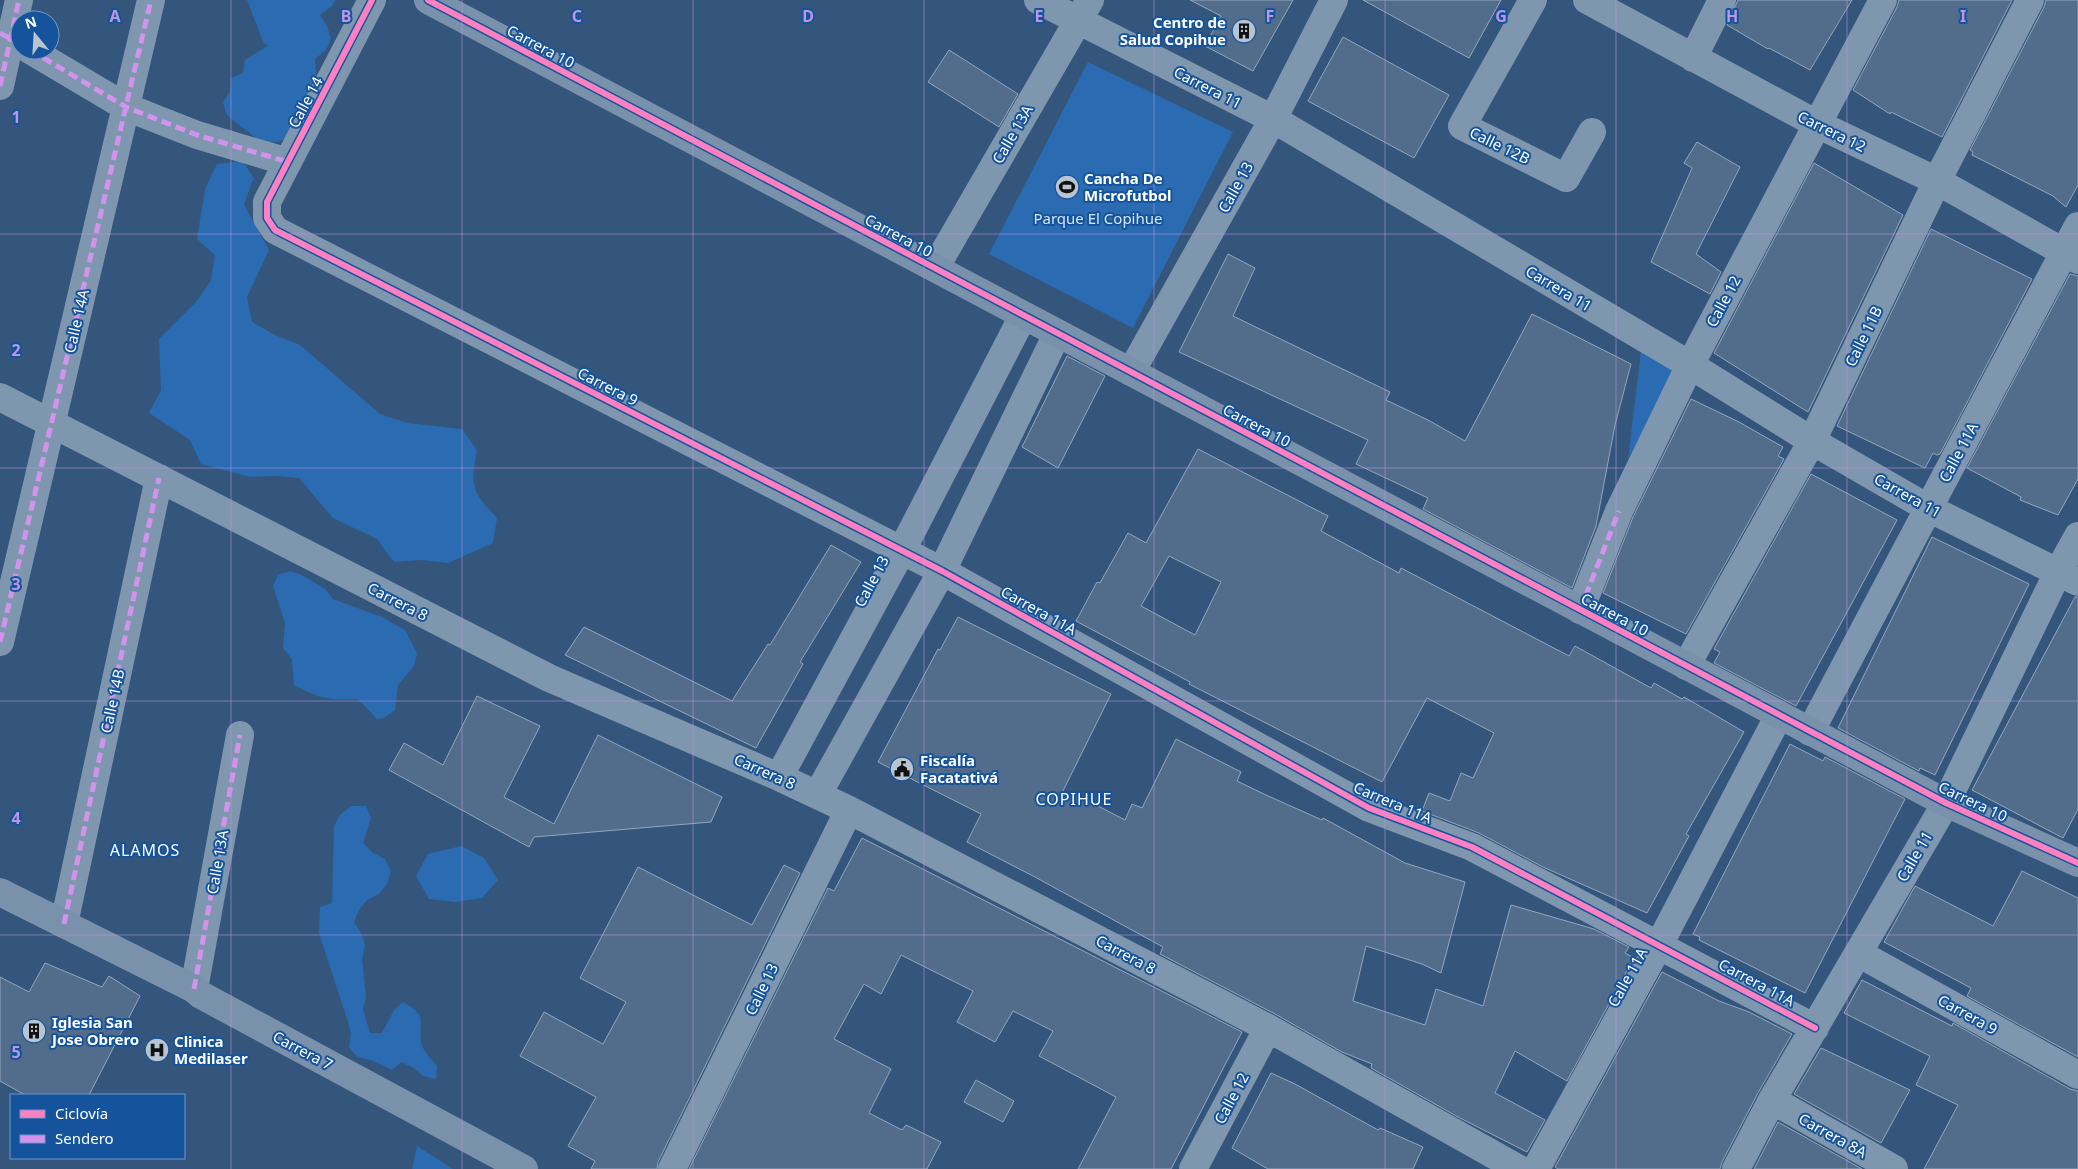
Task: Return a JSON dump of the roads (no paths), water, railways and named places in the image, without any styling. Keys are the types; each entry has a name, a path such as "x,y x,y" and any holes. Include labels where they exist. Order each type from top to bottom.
{"street":[{"name":"Calle 14A","path":"0,642 152,0"},
{"name":"Calle 14","path":"266,218 267,202 372,0"},
{"name":"Carrera 10","path":"428,0 1810,732 1946,803 2078,863"},
{"name":"Carrera 11","path":"1038,0 1084,10 1690,365 1812,441 1928,508 2068,577"},
{"name":"Calle 13","path":"1131,372 1273,119 1334,0"},
{"name":"Calle 12B","path":"1533,0 1462,126 1566,178 1592,132"},
{"name":"Carrera 12","path":"1587,0 1817,124 1937,181 2071,256"},
{"path":"1694,58 1722,0"},
{"name":"Calle 12","path":"1580,610 1619,511 1690,365 1883,0"},
{"name":"Calle 11B","path":"1686,666 1812,441 1937,181 2030,0"},
{"name":"Calle 13A","path":"934,268 1084,10"},
{"path":"0,86 10,57"},
{"path":"46,60 126,107 197,135 288,162"},
{"name":"Carrera 9","path":"266,218 275,230 942,571"},
{"name":"Calle 11A","path":"1810,732 1928,508 2071,256 2078,226"},
{"name":"Calle 13","path":"779,777 902,550 1023,316"},
{"path":"818,794 942,571 1057,334"},
{"name":"Carrera 8","path":"0,397 549,678 818,794 1268,1028 1519,1169"},
{"name":"Calle 14B","path":"64,924 159,478"},
{"name":"Calle 11","path":"1736,1169 1772,1100 1946,803 2068,577 2078,536"},
{"name":"Carrera 11A","path":"942,571 1369,808 1472,847 1815,1028"},
{"name":"Calle 11A","path":"1536,1169 1658,945 1779,715"},
{"name":"Calle 13A","path":"194,989 240,735"},
{"name":"Calle 13","path":"672,1169 849,810"},
{"name":"Carrera 7","path":"0,892 194,989 210,1000 524,1169"},
{"name":"Carrera 9","path":"1858,953 2078,1075"},
{"name":"Calle 12","path":"1194,1169 1268,1028"},
{"name":"Carrera 8A","path":"1772,1100 1894,1169"}],"place":[{"name":"Centro de Salud Copihue","path":"1244,31"},
{"name":"Cancha De Microfutbol","path":"1067,187"},
{"name":"Fiscalía Facatativá","path":"902,769"},
{"name":"Iglesia San Jose Obrero","path":"34,1031"},
{"name":"Clinica Medilaser","path":"157,1050"}],"district":[{"name":"COPIHUE","path":"1074,799"},
{"name":"ALAMOS","path":"145,850"}],"park label":[{"name":"Parque El Copihue","path":"1098,218"}]}
